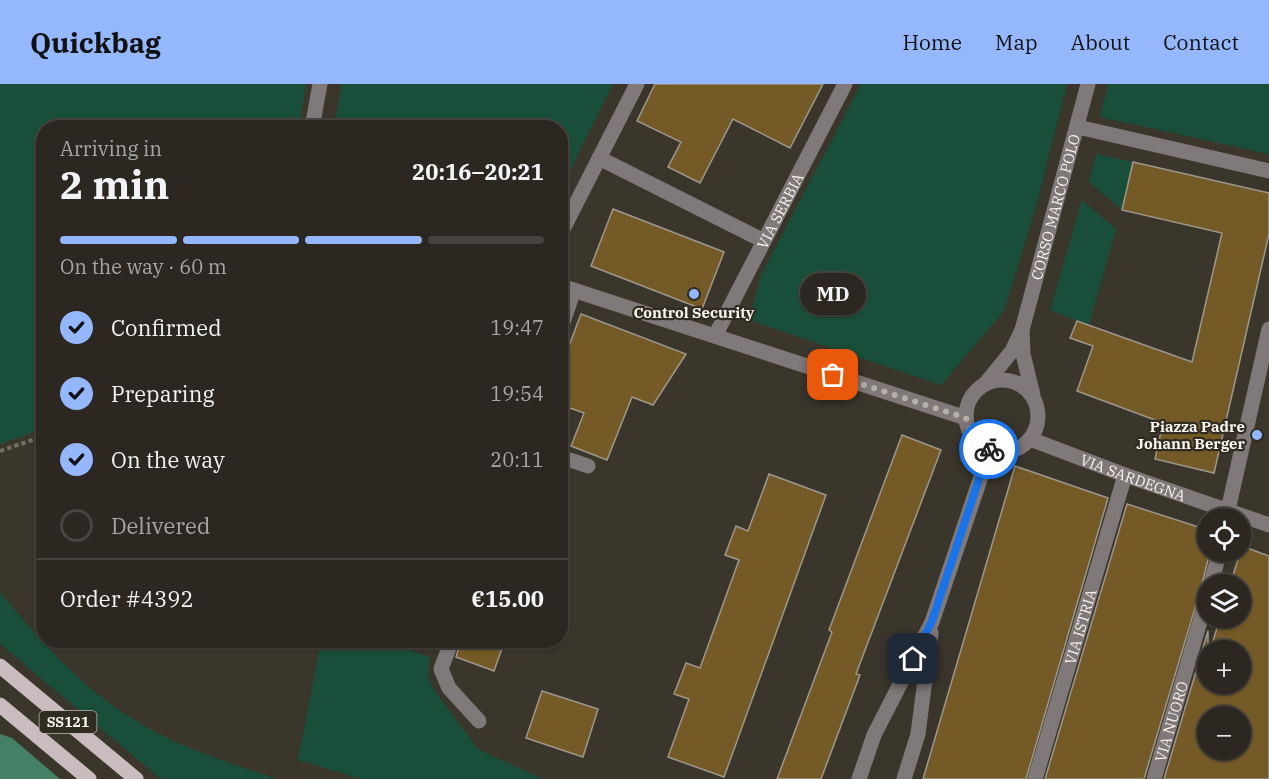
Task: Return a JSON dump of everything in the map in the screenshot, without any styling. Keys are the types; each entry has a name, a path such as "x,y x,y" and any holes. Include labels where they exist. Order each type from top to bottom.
{"main road":[{"name":"SS121","path":"0,666 136,779"},
{"name":"SS121","path":"0,705 88,779"}],"street":[{"path":"313,120 320,84"},
{"path":"568,219 637,84"},
{"name":"VIA SERBIA","path":"715,336 845,84"},
{"name":"CORSO MARCO POLO","path":"1022,330 1088,84"},
{"path":"1077,127 1269,171"},
{"path":"599,158 764,241"},
{"path":"568,288 966,418"},
{"path":"1230,508 1266,359 1269,329"},
{"path":"1022,330 1023,354 1039,413 1037,427 1030,439 1018,448 1005,452 990,450 978,443 970,432 966,418 968,404 975,392 986,383 1012,351 1022,330"},
{"path":"986,383 1000,379 1014,381 1026,388 1035,399"},
{"name":"VIA SARDEGNA","path":"1030,439 1213,508"},
{"path":"859,779 874,735 932,621 990,450"},
{"path":"568,459 588,466"},
{"name":"VIA ISTRIA","path":"1035,779 1125,475"},
{"name":"VIA SARDEGNA","path":"1251,520 1269,525"},
{"path":"904,779 918,734 932,621"},
{"name":"VIA NUORO","path":"1154,779 1198,628"},
{"path":"449,648 441,669 449,688 479,721"}],"path":[{"path":"0,451 36,439"}],"green space":[{"path":"0,84 306,84 300,120 36,120 36,431 0,444"},
{"path":"342,84 613,84 568,174 568,120 335,120"},
{"path":"861,84 1067,84 1037,203 1004,311 941,385 749,320 761,275"},
{"path":"1108,84 1269,84 1269,154 1100,117"},
{"path":"1096,154 1133,162 1122,210 1089,182"},
{"path":"1082,200 1116,229 1089,325 1050,310"},
{"path":"0,592 36,634 36,648 48,648 88,686 129,717 182,745 277,779 161,779 0,644"},
{"path":"320,648 402,648 430,657 428,677 434,690 478,749 543,779 361,779 298,760"},
{"path":"0,734 12,738 60,779 0,779"}],"building":[{"path":"655,84 823,84 790,148 733,119 700,183 668,167 681,142 637,121"},
{"path":"1133,162 1269,193 1269,234 1214,473 1155,459 1163,423 1077,391 1093,346 1070,338 1077,321 1192,362 1222,233 1122,210"},
{"path":"613,209 724,252 702,309 591,266"},
{"path":"581,314 686,354 653,405 632,397 607,460 571,446 584,413 568,407 568,348"},
{"path":"902,435 941,450 856,674 860,675 821,779 777,779 832,632 829,630"},
{"path":"1015,466 1108,498 1026,779 923,779"},
{"path":"769,474 826,495 724,777 668,757 689,699 674,694 686,663 700,668 739,560 725,555 736,526 748,531"},
{"path":"1127,504 1197,526 1197,562 1208,562 1204,574 1197,574 1197,601 1144,779 1045,779"},
{"path":"1251,549 1269,556 1269,779 1164,779 1197,668 1197,694 1251,694 1251,640 1213,640 1217,628 1251,628 1251,574 1233,574 1237,562 1251,562"},
{"path":"459,648 502,648 494,671 456,657"},
{"path":"542,691 598,709 583,757 526,738"}],"way so far":[{"path":"833,375 966,418 970,432 978,443 989,449"}],"place":[{"name":"Control Security","path":"694,294"},
{"name":"MD","path":"833,375"},
{"name":"Piazza Padre Johann Berger","path":"1257,435"}],"route":[{"path":"913,659 932,621 989,449"}]}
